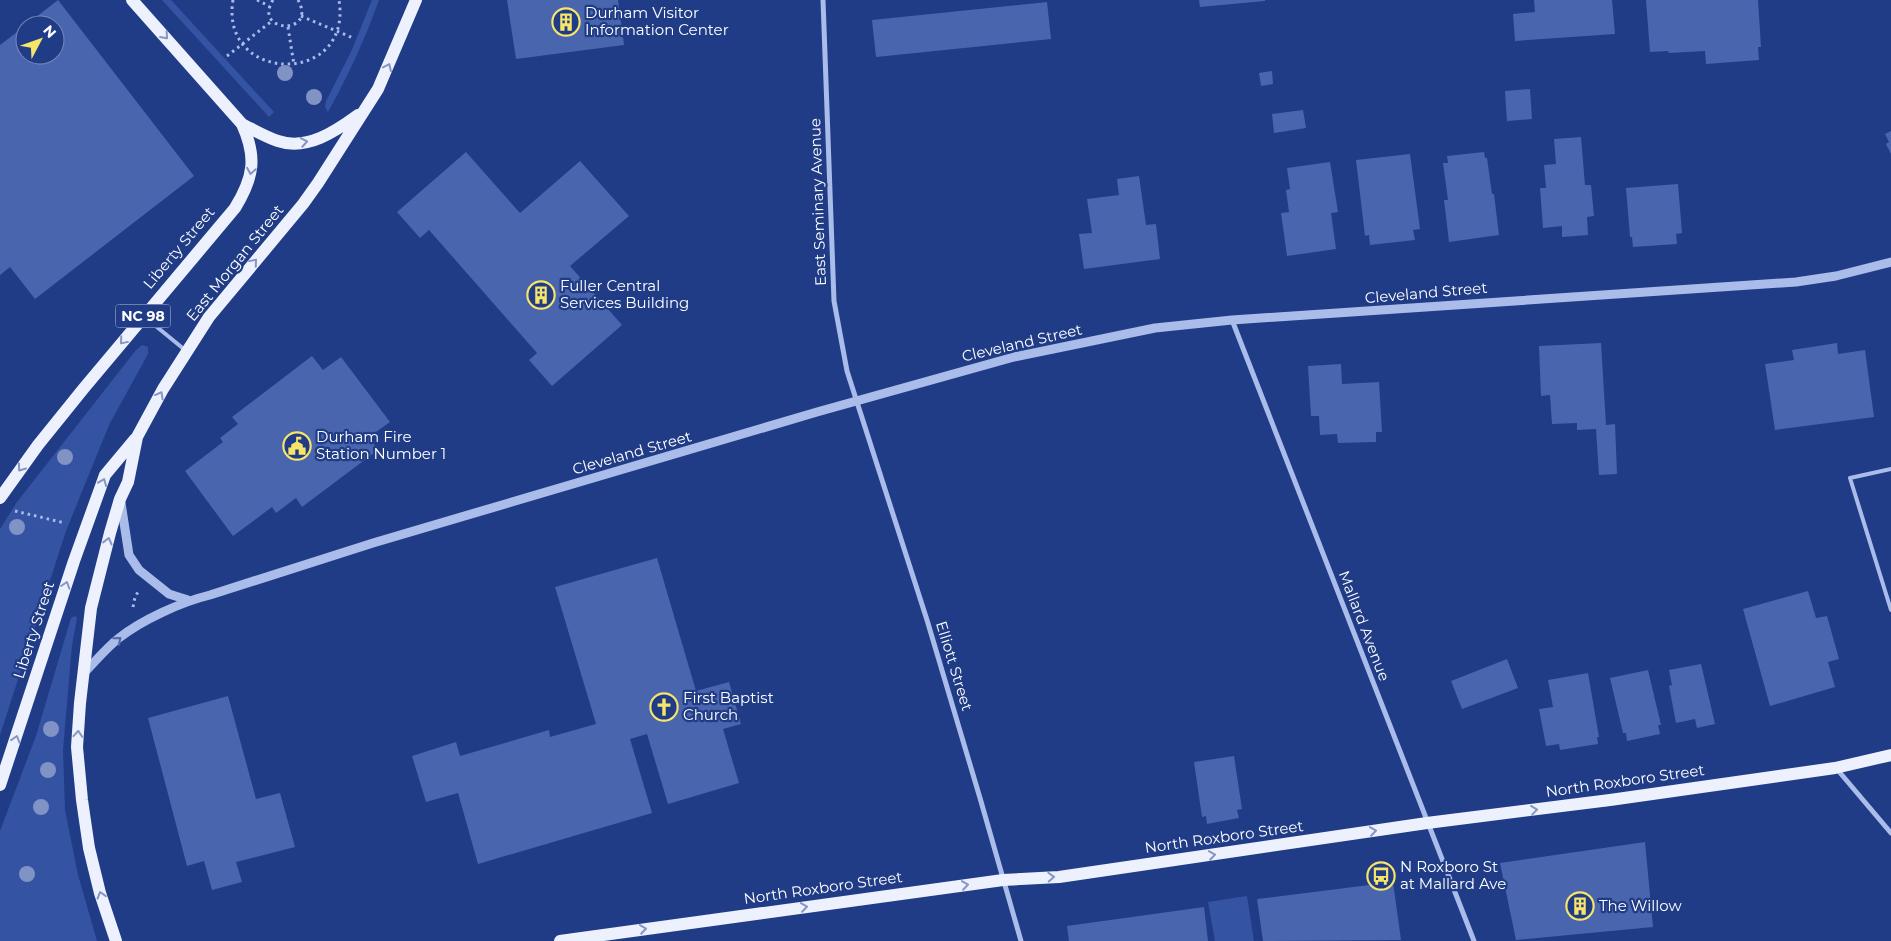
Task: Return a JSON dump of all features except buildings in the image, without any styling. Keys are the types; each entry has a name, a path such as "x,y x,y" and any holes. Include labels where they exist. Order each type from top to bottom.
{"main road":[{"name":"NC 98","path":"132,0 242,124"},
{"name":"East Morgan Street","path":"116,941 100,893 89,848 77,747 91,608 110,533 120,499 128,482 137,437 163,389 209,317 303,204 378,89 416,0"},
{"path":"242,124 278,141 290,144 299,143 333,133 364,109"},
{"name":"Liberty Street","path":"0,498 38,445 143,316 219,227 245,192 252,171 252,152 242,124"},
{"name":"Liberty Street","path":"0,785 105,475 137,437"},
{"name":"North Roxboro Street","path":"560,941 1003,880 1059,877 1427,823 1610,800 1835,768 1891,755"}],"street":[{"name":"East Seminary Avenue","path":"823,0 834,302 847,371 857,401"},
{"name":"Cleveland Street","path":"83,674 119,638 141,624 188,600 210,595 373,543 1014,357 1155,328 1232,320 1796,282 1836,276 1891,262"},
{"name":"Mallard Avenue","path":"1232,320 1474,941"},
{"name":"Elliott Street","path":"857,401 883,487 930,628 1020,941"},
{"path":"120,499 129,556 139,570 169,594 188,600"},
{"path":"1835,768 1891,833"}],"lane":[{"path":"143,316 187,351"},
{"path":"1891,469 1850,478 1891,610"}],"path":[{"path":"233,0 231,12 233,23 242,44 260,59 271,63 294,65 315,57 331,42 339,21 338,0"},
{"path":"257,0 269,6"},
{"path":"273,0 269,6 272,21 282,27 288,27 298,22 302,11 299,0"},
{"path":"301,16 353,38"},
{"path":"227,56 272,21"},
{"path":"288,27 294,65"},
{"path":"12,510 69,524"}],"shaded area":[{"path":"162,0 171,0 274,112 269,117"},
{"path":"372,0 379,0 356,57 328,112 325,107 326,101 351,52"},
{"path":"142,345 148,347 148,354 109,425 66,531 0,735 0,529 17,502 136,350"},
{"path":"75,616 77,618 72,645 63,750 65,810 78,875 97,941 0,941 0,831 36,736 71,618"},
{"path":"1247,896 1254,941 1215,941 1208,902"}],"place":[{"name":"Durham Visitor Information Center","path":"566,22"},
{"name":"Fuller Central Services Building","path":"541,295"},
{"name":"Durham Fire Station Number 1","path":"297,446"},
{"name":"First Baptist Church","path":"664,707"},
{"name":"N Roxboro St at Mallard Ave","path":"1381,876"},
{"name":"The Willow","path":"1580,906"}]}
